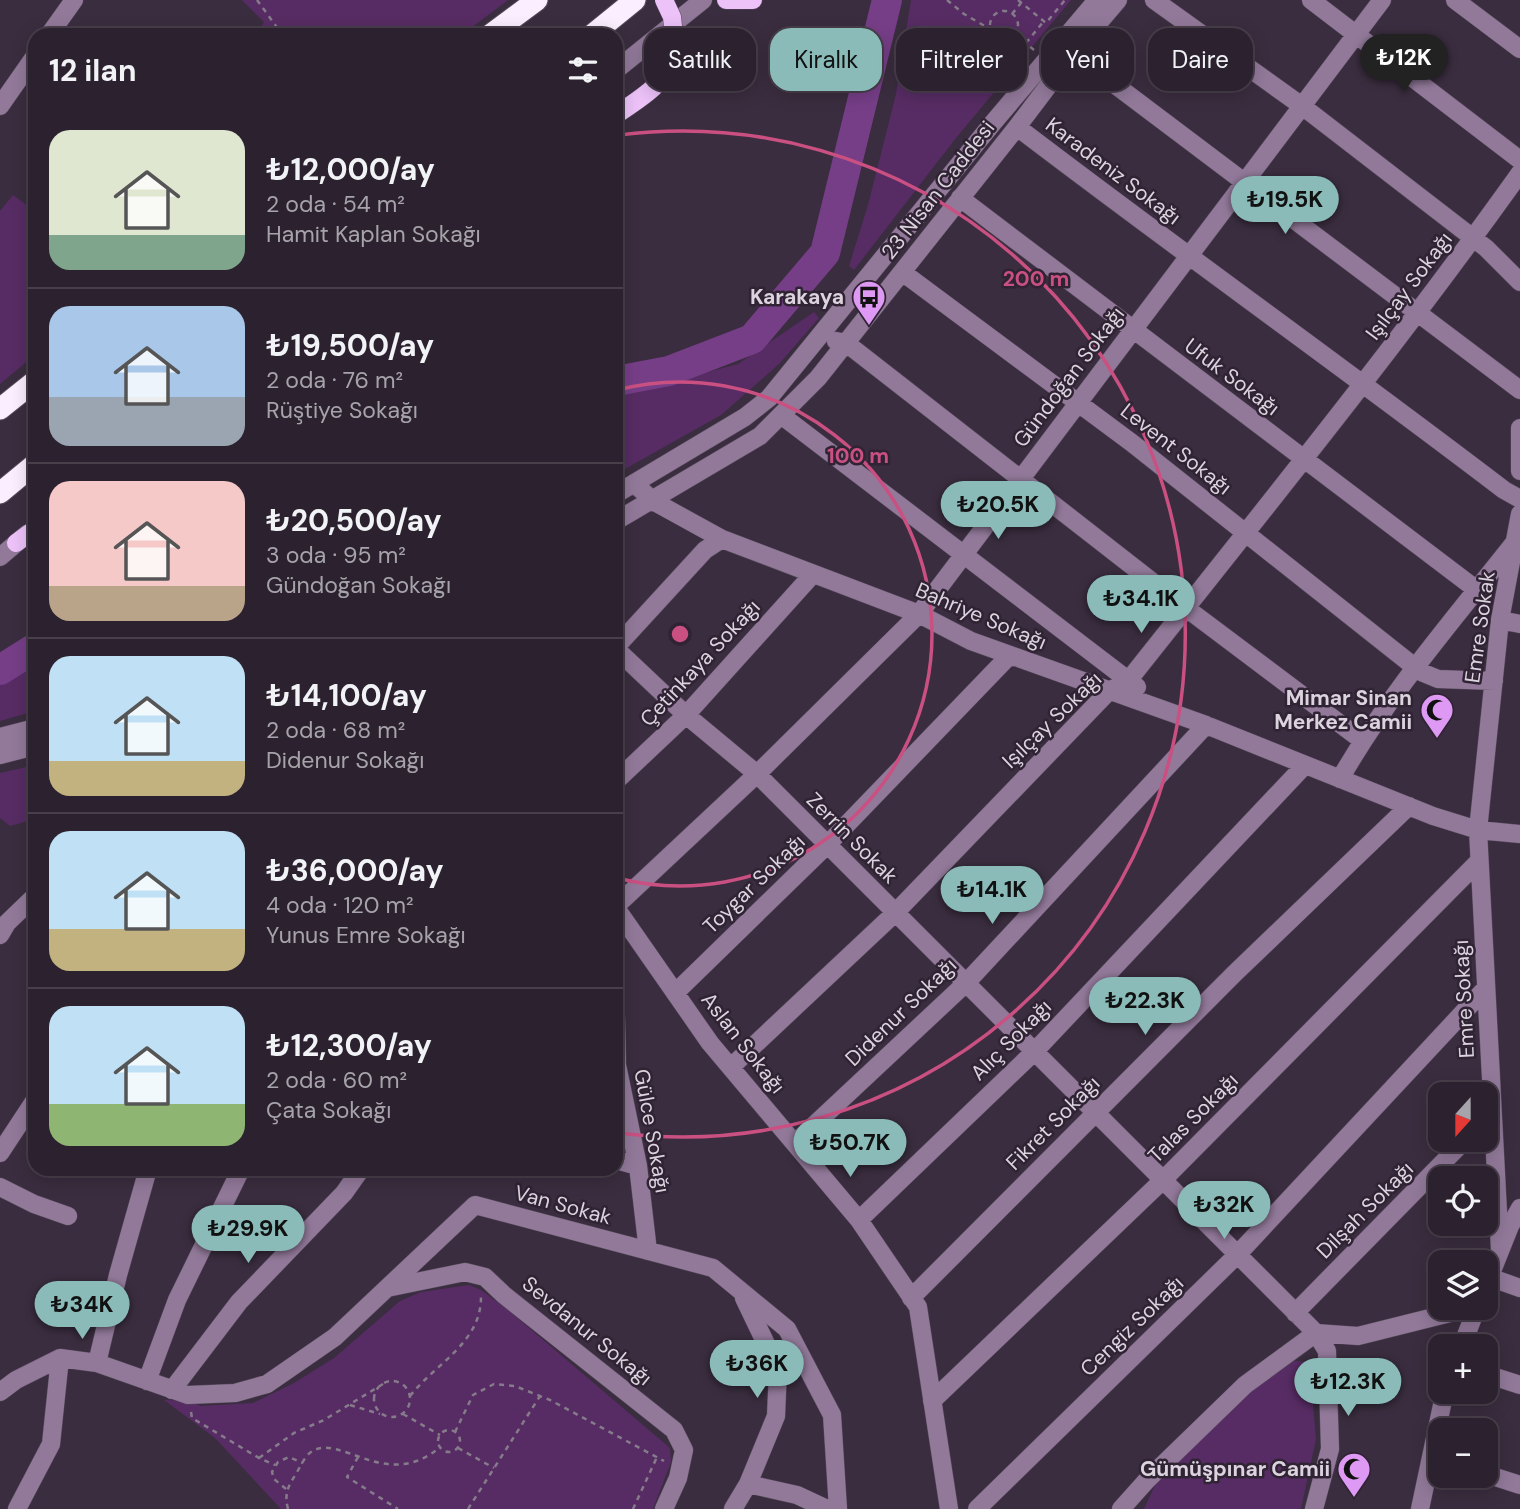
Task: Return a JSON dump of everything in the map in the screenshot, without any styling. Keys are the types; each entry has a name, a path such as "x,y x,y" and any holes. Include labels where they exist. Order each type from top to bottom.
{"highway":[{"path":"499,28 537,0"},
{"path":"601,28 635,0"},
{"path":"0,409 28,387"},
{"path":"0,493 28,470"}],"main road":[{"path":"623,110 652,90 666,75 672,61 672,17 664,0"},
{"path":"729,1 753,0"},
{"path":"16,543 28,534"}],"street":[{"path":"55,28 74,0"},
{"path":"623,63 703,0"},
{"name":"23 Nisan Caddesi","path":"1073,28 1097,0"},
{"name":"23 Nisan Caddesi","path":"1094,28 1118,0"},
{"path":"1154,0 1302,106 1473,239 1520,282"},
{"path":"1311,0 1520,160"},
{"name":"Gündoğan Sokağı","path":"623,900 757,775 919,614 1382,0"},
{"path":"1455,0 1520,48"},
{"path":"0,106 28,66"},
{"name":"23 Nisan Caddesi","path":"623,490 745,417 769,398 1041,66"},
{"name":"23 Nisan Caddesi","path":"623,517 760,436 818,378 1044,91"},
{"path":"1124,91 1520,390"},
{"name":"Karadeniz Sokağı","path":"1017,127 1188,257 1364,383 1504,491 1520,499"},
{"name":"Işılçay Sokağı","path":"731,1068 895,913 1109,691 1128,681 1364,383 1520,173"},
{"name":"Ufuk Sokağı","path":"960,198 1477,590"},
{"name":"Levent Sokağı","path":"902,272 1246,532 1417,668 1438,679 1494,681"},
{"path":"821,334 828,340 846,343 1186,608 1363,741"},
{"path":"781,415 1169,712"},
{"path":"1520,428 1520,471"},
{"name":"Bahriye Sokağı","path":"634,483 653,501 722,539 919,614 971,641 1206,725 1433,816 1478,830 1520,834"},
{"name":"Emre Sokak","path":"1478,830 1500,620 1520,514"},
{"path":"623,640 705,550 722,539"},
{"path":"1339,779 1363,741 1417,668 1517,541"},
{"path":"0,557 16,543"},
{"name":"Çetinkaya Sokağı","path":"623,774 686,715 813,574"},
{"path":"1500,620 1520,624"},
{"name":"Zerrin Sokak","path":"623,655 686,715 757,775 1316,1333"},
{"name":"Toygar Sokağı","path":"675,993 827,845 1010,655"},
{"name":"Didenur Sokağı","path":"795,1143 965,983 1206,725"},
{"path":"0,737 28,729"},
{"path":"0,755 28,748"},
{"name":"Alıç Sokağı","path":"859,1220 1034,1052 1306,765"},
{"name":"Fikret Sokağı","path":"911,1298 1234,974 1409,806"},
{"name":"Emre Sokağı","path":"1478,830 1488,1082"},
{"name":"Talas Sokağı","path":"932,1401 1163,1180 1479,861"},
{"path":"0,935 28,903"},
{"name":"Aslan Sokağı","path":"623,917 710,1043 859,1220 918,1307 949,1509"},
{"name":"Cengiz Sokağı","path":"977,1509 1237,1255 1486,988"},
{"name":"Gülce Sokağı","path":"623,1094 638,1166 648,1251"},
{"path":"0,1153 28,1111"},
{"name":"Dilşah Sokağı","path":"1295,1312 1453,1152"},
{"name":"Emre Sokağı","path":"1492,1152 1500,1250"},
{"path":"623,1162 638,1166"},
{"path":"97,1363 146,1176"},
{"path":"146,1381 177,1300 238,1176"},
{"path":"180,1392 239,1302 344,1193 356,1176"},
{"path":"0,1187 34,1205 68,1216"},
{"name":"Van Sokak","path":"60,1358 97,1363 180,1392 235,1393 267,1384 335,1337 475,1205 713,1268 787,1329 832,1415 838,1509"},
{"path":"1498,1255 1520,1208"},
{"path":"387,1288 465,1272 481,1276"},
{"name":"Sevdanur Sokağı","path":"481,1276 674,1430 684,1450 680,1469 664,1509"},
{"path":"1498,1284 1520,1288"},
{"path":"733,1509 748,1484 776,1416 778,1369 741,1292"},
{"path":"1121,1509 1147,1480 1245,1385 1316,1333 1358,1336 1428,1319"},
{"path":"1314,1509 1330,1449 1327,1351 1316,1333"},
{"path":"0,1392 16,1380 60,1358"},
{"path":"17,1509 51,1444 60,1358"},
{"path":"1498,1378 1520,1385"},
{"path":"1498,1478 1520,1485"},
{"path":"1135,1509 1147,1480"},
{"path":"1420,1509 1428,1483"},
{"path":"748,1484 797,1494 827,1509"}],"path":[{"path":"257,0 276,28"},
{"path":"947,0 988,28"},
{"path":"1027,42 1065,0"},
{"path":"1012,14 1020,1 1044,21"},
{"path":"991,28 990,22 995,15 1003,12 1012,14 1017,28"},
{"path":"1027,44 1041,56"},
{"path":"348,1404 387,1416 402,1414 408,1408 410,1396 422,1381 464,1345 475,1328 481,1306 481,1276"},
{"path":"259,1458 294,1433 324,1420 383,1384 400,1384 410,1396"},
{"path":"383,1384 376,1392 375,1403 381,1413 387,1416"},
{"path":"455,1432 473,1395 494,1384 515,1385 680,1469"},
{"path":"180,1392 192,1419 275,1465"},
{"path":"468,1509 540,1396"},
{"path":"402,1414 440,1435"},
{"path":"447,1430 455,1432 460,1441 458,1448 449,1453 439,1448 440,1435 447,1430"},
{"path":"288,1509 286,1489 309,1453 317,1448 327,1447 371,1462 396,1466 426,1458 439,1448"},
{"path":"458,1448 494,1468"},
{"path":"286,1489 274,1479 272,1472 275,1465 289,1457 303,1463"},
{"path":"358,1457 347,1477 398,1509"},
{"path":"633,1509 657,1457"},
{"path":"386,1509 389,1504"}],"shaded area":[{"path":"242,0 508,0 471,28 260,28 264,22"},
{"path":"911,0 1071,0 1048,28 1041,28 1041,36 1027,53 1027,28 907,28"},
{"path":"896,91 995,91 854,270 849,266 868,205"},
{"path":"13,195 28,206 28,361 0,384 0,211"},
{"path":"814,312 819,318 779,364 721,415 623,470 623,387 678,380 738,364"},
{"path":"28,664 28,713 0,721 0,682"},
{"path":"28,767 28,821 10,826 0,818 0,773"},
{"path":"469,1285 481,1290 508,1310 670,1448 671,1462 653,1509 281,1509 215,1438 164,1400 188,1401 201,1406 253,1403 294,1383 334,1358 400,1301 421,1292"},
{"path":"1294,1361 1309,1362 1316,1439 1301,1509 1144,1509 1155,1485 1256,1385"}],"waterway":[{"path":"623,380 669,371 752,339 825,253 887,0"},
{"path":"0,670 28,652"}],"place":[{"name":"Karakaya","path":"869,327"},
{"name":"Mimar Sinan Merkez Camii","path":"1437,740"},
{"name":"Gümüşpınar Camii","path":"1354,1499"}]}
